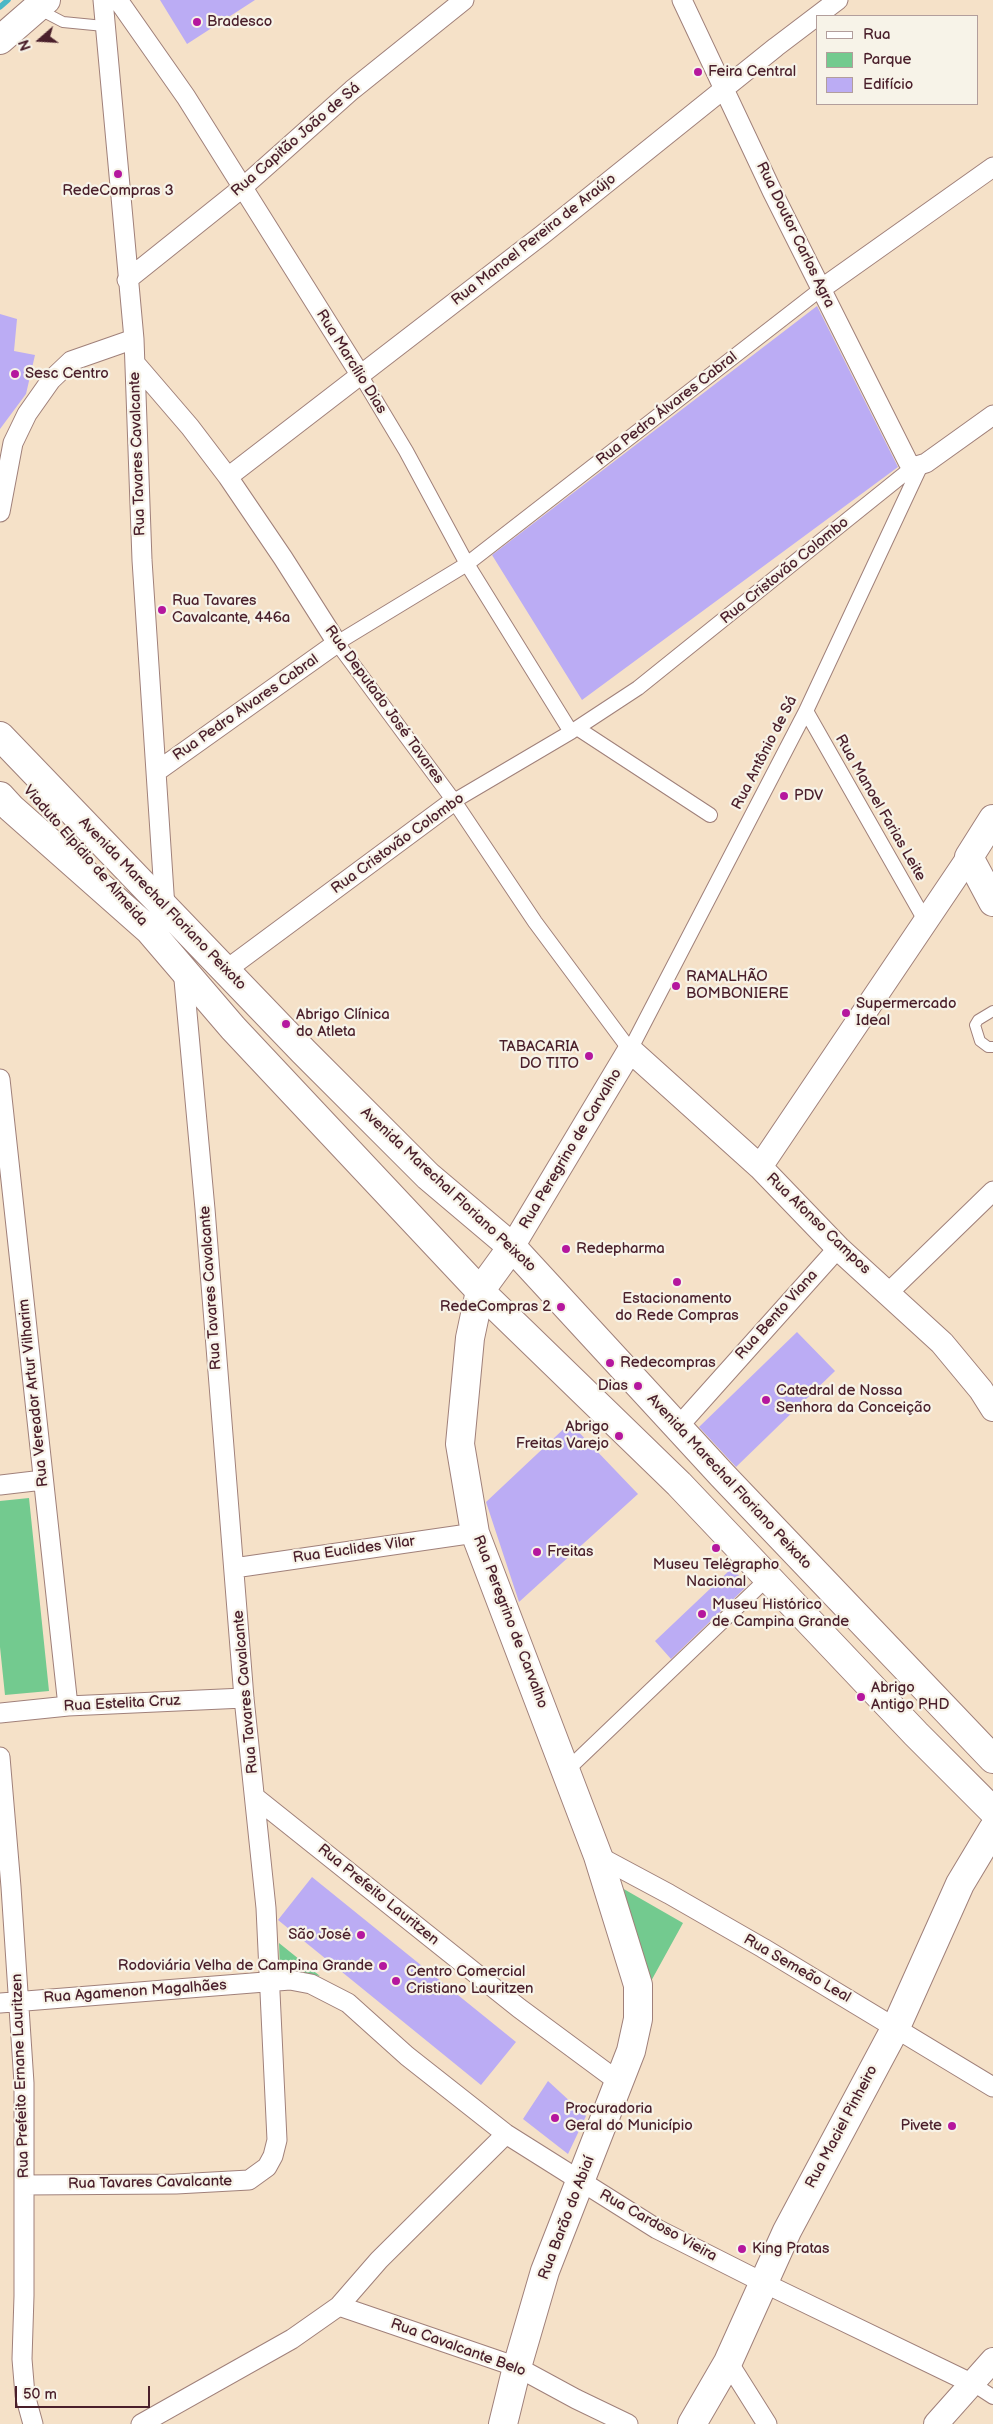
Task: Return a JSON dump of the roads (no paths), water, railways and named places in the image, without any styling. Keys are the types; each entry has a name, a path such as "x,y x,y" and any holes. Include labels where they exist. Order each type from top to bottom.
{"main road":[{"path":"0,40 40,4"},
{"name":"Avenida Marechal Floriano Peixoto","path":"0,736 165,908 428,1176 512,1247 677,1428 993,1759"},
{"name":"Viaduto Elpídio de Almeida","path":"0,759 88,855 149,930"},
{"name":"Avenida Marechal Floriano Peixoto","path":"2,801 149,930 233,1028 480,1291 579,1384 769,1578 916,1734 993,1812"},
{"path":"993,819 969,857 993,902"},
{"name":"Rua Peregrino de Carvalho","path":"512,1247 480,1291 470,1338 460,1444 475,1533 598,1856 638,1985"},
{"name":"Rua Maciel Pinheiro","path":"692,2424 728,2362 804,2198 896,2027 960,1884 993,1829"},
{"name":"Rua Barão do Abiaí","path":"503,2424 517,2367 545,2271 631,2051 638,2018 638,1985"}],"street":[{"name":"Rua Tavares Cavalcante","path":"103,0 134,339 142,560 165,908"},
{"name":"Rua Marcílio Dias","path":"118,0 186,97 361,376 406,451 467,564 574,730"},
{"name":"Rua Capitão João de Sá","path":"128,280 242,188 352,90 464,0"},
{"name":"Rua Doutor Carlos Agra","path":"682,0 821,289 903,454 917,466"},
{"name":"Rua Manoel Pereira de Araújo","path":"228,477 542,235 725,89 828,3"},
{"name":"Rua Pedro Álvares Cabral","path":"337,643 467,564 821,289 993,167"},
{"path":"0,512 13,443 27,414 51,380 71,361 134,339"},
{"name":"Rua Deputado José Tavares","path":"135,363 190,427 228,477 283,558 337,643 454,801 535,922 630,1050"},
{"name":"Rua Cristovão Colombo","path":"226,970 454,801 574,730 638,688 917,466 993,416"},
{"name":"Rua Antônio de Sá","path":"630,1050 806,711 917,466"},
{"name":"Rua Pedro Alvares Cabral","path":"156,772 337,643"},
{"name":"Rua Manoel Farias Leite","path":"806,711 926,922"},
{"path":"574,730 710,815"},
{"path":"760,1167 969,857"},
{"name":"Rua Tavares Cavalcante","path":"25,2185 230,2182 249,2180 267,2167 273,2156 277,2140 270,1982 256,1798 244,1698 195,1082 183,969"},
{"name":"Rua Afonso Campos","path":"630,1050 760,1167 838,1248 889,1292 942,1343 991,1401"},
{"name":"Rua Peregrino de Carvalho","path":"512,1247 630,1050"},
{"name":"Rua Vereador Artur Vilharim","path":"0,1079 68,1706"},
{"path":"889,1292 993,1190"},
{"name":"Rua Bento Viana","path":"677,1428 838,1248"},
{"path":"0,1484 44,1480"},
{"name":"Rua Euclides Vilar","path":"234,1568 475,1533"},
{"path":"566,1771 769,1578"},
{"name":"Rua Estelita Cruz","path":"0,1712 68,1706 244,1698"},
{"name":"Rua Prefeito Ernane Lauritzen","path":"0,1757 9,2002 24,2082 25,2185 22,2359 25,2395 33,2424"},
{"name":"Rua Prefeito Lauritzen","path":"256,1798 519,2008 619,2082"},
{"name":"Rua Semeão Leal","path":"598,1856 669,1894 896,2027 993,2087"},
{"name":"Rua Cardoso Vieira","path":"270,1982 290,1980 311,1984 348,2004 407,2056 506,2134 657,2229 764,2284 973,2384 993,2398"},
{"name":"Rua Agamenon Magalhães","path":"9,2002 270,1982"},
{"path":"141,2424 292,2339 340,2306 379,2260 506,2134"},
{"name":"Rua Cavalcante Belo","path":"340,2306 517,2367 628,2424"},
{"path":"936,2424 993,2360"},
{"path":"728,2362 767,2424"}],"lane":[{"path":"40,4 63,22 104,26"},
{"path":"993,1010 978,1020 975,1025 980,1041 988,1047 993,1047"}],"waterway":[{"path":"0,7 8,0"}],"place":[{"name":"Bradesco","path":"197,22"},
{"name":"Feira Central","path":"698,72"},
{"name":"RedeCompras 3","path":"118,174"},
{"name":"Sesc Centro","path":"15,374"},
{"name":"Rua Tavares Cavalcante, 446a","path":"162,610"},
{"name":"PDV","path":"784,796"},
{"name":"RAMALHÃO BOMBONIERE","path":"676,986"},
{"name":"Supermercado Ideal","path":"846,1013"},
{"name":"Abrigo Clínica do Atleta","path":"286,1024"},
{"name":"TABACARIA DO TITO","path":"589,1056"},
{"name":"Redepharma","path":"566,1249"},
{"name":"Estacionamento do Rede Compras","path":"677,1282"},
{"name":"RedeCompras 2","path":"561,1307"},
{"name":"Redecompras","path":"610,1363"},
{"name":"Dias","path":"638,1386"},
{"name":"Catedral de Nossa Senhora da Conceição","path":"766,1400"},
{"name":"Abrigo Freitas Varejo","path":"619,1436"},
{"name":"Museu Telégrapho Nacional","path":"716,1548"},
{"name":"Freitas","path":"537,1552"},
{"name":"Museu Histórico de Campina Grande","path":"702,1614"},
{"name":"Abrigo Antigo PHD","path":"861,1697"},
{"name":"São José","path":"361,1935"},
{"name":"Rodoviária Velha de Campina Grande","path":"383,1966"},
{"name":"Centro Comercial Cristiano Lauritzen","path":"396,1981"},
{"name":"Procuradoria Geral do Município","path":"555,2118"},
{"name":"Pivete","path":"952,2126"},
{"name":"King Pratas","path":"742,2249"}]}
